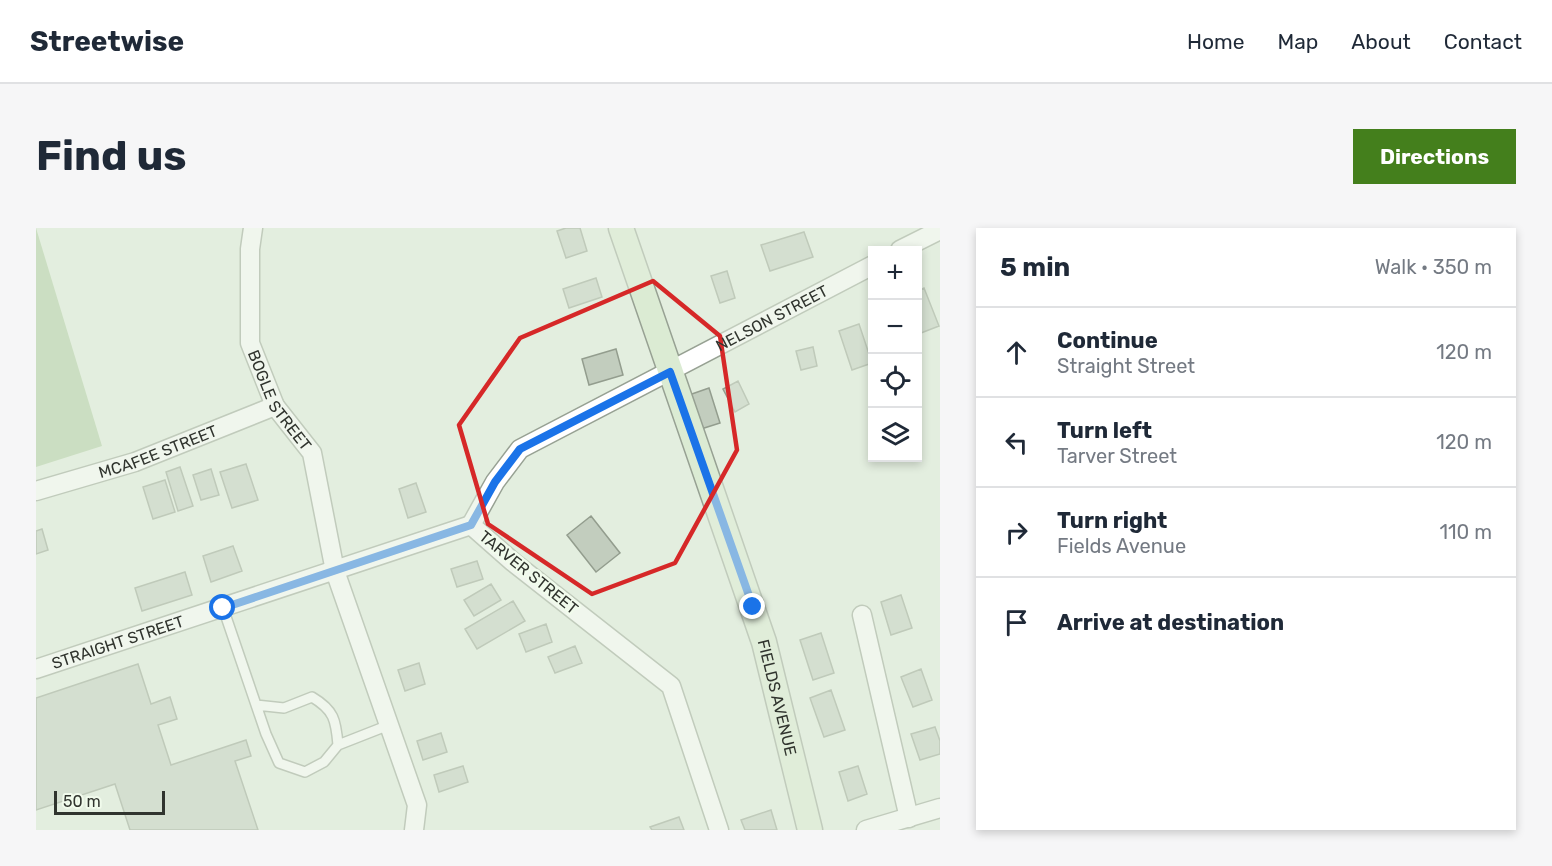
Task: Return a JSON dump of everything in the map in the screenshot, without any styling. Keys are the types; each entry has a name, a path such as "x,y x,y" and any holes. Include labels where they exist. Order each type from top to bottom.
{"street":[{"name":"BOGLE STREET","path":"253,228 250,249 250,343 275,406 312,453 335,571 417,805 414,830"},
{"name":"FIELDS AVENUE","path":"621,228 764,642 810,830"},
{"path":"908,246 940,230"},
{"name":"NELSON STREET","path":"670,372 868,268"},
{"name":"TARVER STREET","path":"670,372 520,449 495,482 471,525 513,562 671,686 719,830"},
{"name":"MCAFEE STREET","path":"36,491 135,462 275,406"},
{"name":"STRAIGHT STREET","path":"36,669 471,525"},
{"path":"862,615 909,818"},
{"path":"866,830 940,808"}],"lane":[{"path":"223,608 266,734 279,763 305,772 324,762 338,745 389,725"},
{"path":"256,705 284,708 312,697 325,705 336,722 338,745"}],"highlighted area":[{"path":"653,281 720,336 737,450 675,563 592,594 488,524 459,425 520,338"}],"green space":[{"path":"36,228 102,446 36,467"}],"building":[{"path":"566,228 580,228 587,251 566,258 557,231"},
{"path":"804,232 813,257 770,271 761,245"},
{"path":"727,271 735,298 720,303 711,276"},
{"path":"596,278 602,297 569,308 563,289"},
{"path":"924,288 939,326 922,333 922,300 922,289"},
{"path":"859,324 868,351 868,364 852,370 839,331"},
{"path":"813,347 817,366 801,370 796,351"},
{"path":"616,349 623,375 589,385 582,359"},
{"path":"738,381 749,404 735,412 723,389"},
{"path":"709,388 720,423 701,429 689,395"},
{"path":"246,464 258,500 232,508 220,472"},
{"path":"180,467 193,506 178,511 166,472"},
{"path":"211,469 219,495 201,500 193,475"},
{"path":"165,480 175,512 153,519 143,487"},
{"path":"416,483 426,512 408,518 399,489"},
{"path":"591,516 620,553 596,572 567,535"},
{"path":"42,529 48,550 36,554 36,531"},
{"path":"233,546 242,571 211,582 203,556"},
{"path":"477,561 483,579 457,587 451,569"},
{"path":"185,572 192,595 142,611 135,588"},
{"path":"491,584 501,600 474,616 464,600"},
{"path":"901,595 912,628 891,635 881,602"},
{"path":"513,601 525,621 477,649 465,629"},
{"path":"546,624 552,642 526,652 519,634"},
{"path":"821,633 834,673 813,680 800,640"},
{"path":"575,646 582,663 555,673 548,657"},
{"path":"419,663 425,684 405,691 398,670"},
{"path":"138,664 151,704 170,697 177,719 158,725 171,765 246,740 251,756 235,761 258,830 130,830 115,784 36,810 36,698"},
{"path":"921,669 932,700 913,707 901,677"},
{"path":"831,690 845,730 824,737 810,698"},
{"path":"935,727 940,741 940,754 920,760 911,734"},
{"path":"441,733 447,752 423,760 417,741"},
{"path":"463,766 468,782 439,792 434,775"},
{"path":"858,766 867,794 848,801 839,772"},
{"path":"771,810 777,830 745,830 741,820"},
{"path":"679,817 684,830 652,830 650,827"}],"route":[{"path":"223,608 471,525 495,482 520,449 670,372 753,607"}]}
